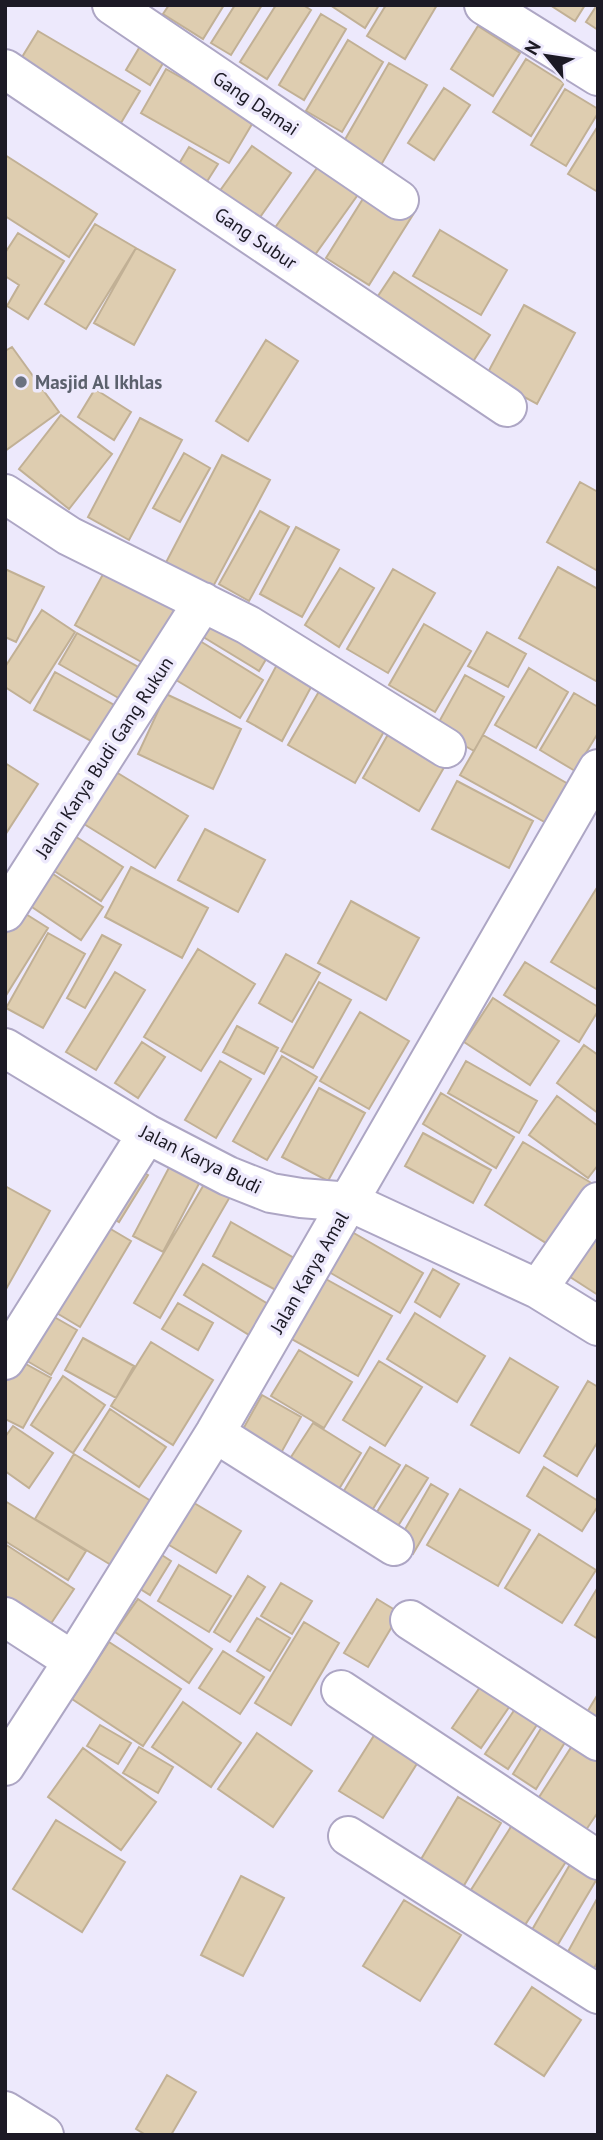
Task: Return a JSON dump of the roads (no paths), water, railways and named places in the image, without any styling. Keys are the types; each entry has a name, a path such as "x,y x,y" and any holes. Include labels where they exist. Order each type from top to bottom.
{"street":[{"name":"Gang Damai","path":"112,5 400,200"},
{"path":"484,5 598,76"},
{"name":"Gang Subur","path":"5,69 508,407"},
{"path":"5,494 69,536 247,625 446,748"},
{"name":"Jalan Karya Budi Gang Rukun","path":"5,912 203,602"},
{"name":"Jalan Karya Amal","path":"5,1766 74,1661 215,1433 598,769"},
{"name":"Jalan Karya Budi","path":"5,1048 147,1134 228,1175 271,1193 350,1202 538,1289 598,1325"},
{"path":"5,1360 147,1134"},
{"path":"538,1289 598,1202"},
{"path":"215,1433 394,1546"},
{"path":"5,1617 74,1661"},
{"path":"410,1620 598,1741"},
{"path":"341,1690 598,1860"},
{"path":"348,1836 598,1994"},
{"path":"5,2111 44,2135"}],"place":[{"name":"Masjid Al Ikhlas","path":"21,382"}]}
